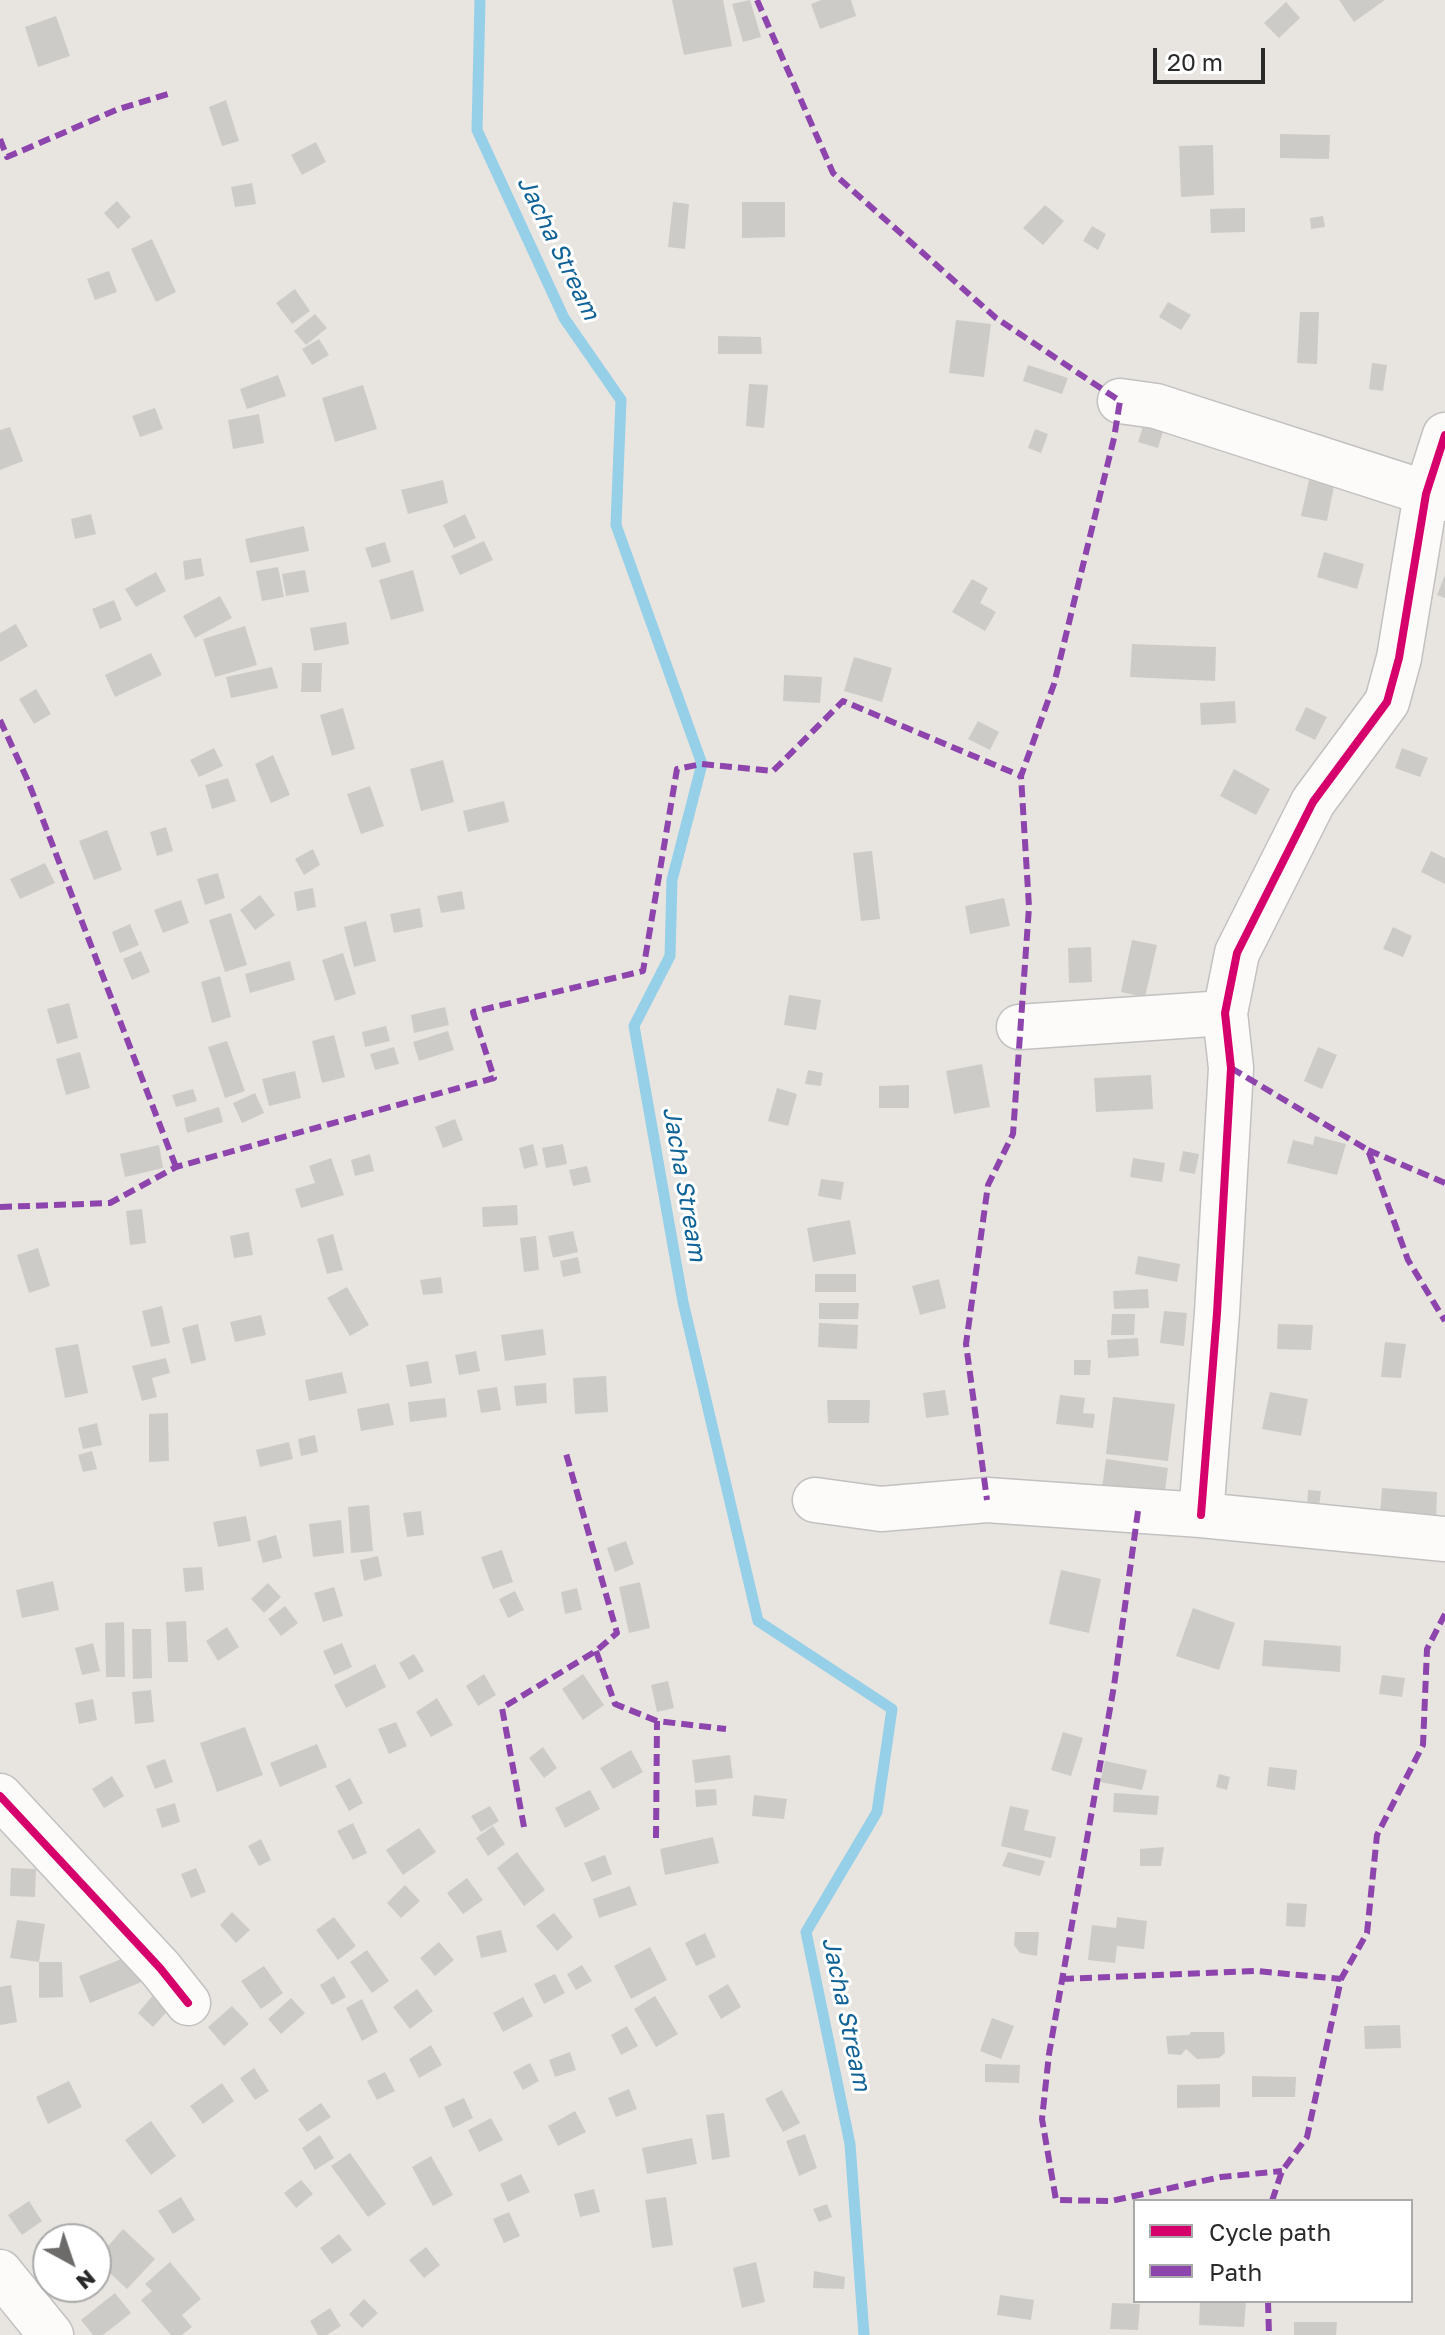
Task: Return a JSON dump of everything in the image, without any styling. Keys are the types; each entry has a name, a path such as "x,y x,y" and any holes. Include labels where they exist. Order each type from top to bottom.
{"street":[{"path":"1120,401 1156,406 1436,496"},
{"path":"1201,1515 1231,1068 1225,1013 1237,953 1313,802 1387,702 1436,496 1445,435"},
{"path":"1019,1027 1225,1013"},
{"path":"815,1500 881,1509 987,1500 1201,1515 1445,1539"},
{"path":"0,1796 160,1968 188,2003"},
{"path":"0,2272 51,2335"}],"building":[{"path":"672,0 723,0 732,46 684,55"},
{"path":"750,0 761,37 743,42 732,4"},
{"path":"821,0 851,0 856,16 820,29 811,4"},
{"path":"1339,0 1385,0 1354,22"},
{"path":"1286,2 1300,18 1279,38 1264,23"},
{"path":"56,16 70,56 38,67 25,27"},
{"path":"226,100 239,141 222,146 209,107"},
{"path":"1280,134 1330,135 1329,159 1280,158"},
{"path":"316,142 326,162 302,175 291,155"},
{"path":"1213,145 1214,195 1181,197 1179,146"},
{"path":"252,183 256,204 235,207 231,187"},
{"path":"117,201 131,217 118,229 104,213"},
{"path":"673,202 689,204 685,249 668,247"},
{"path":"742,202 785,202 785,237 742,238"},
{"path":"1045,205 1064,221 1043,245 1023,228"},
{"path":"1245,208 1245,232 1211,233 1210,209"},
{"path":"1323,216 1325,227 1311,229 1310,218"},
{"path":"1092,226 1106,234 1098,250 1083,241"},
{"path":"152,239 176,292 156,302 131,249"},
{"path":"109,271 117,292 95,300 87,279"},
{"path":"295,289 310,311 292,324 276,303"},
{"path":"1168,302 1191,315 1181,330 1159,317"},
{"path":"1300,312 1319,312 1317,364 1297,363"},
{"path":"315,314 327,328 306,345 294,331"},
{"path":"956,320 991,324 984,377 949,373"},
{"path":"718,336 761,337 762,354 718,354"},
{"path":"319,339 329,355 312,365 302,349"},
{"path":"1372,363 1387,365 1383,391 1369,389"},
{"path":"1028,365 1068,378 1062,394 1023,381"},
{"path":"278,375 286,396 247,409 240,389"},
{"path":"749,384 768,385 764,428 746,426"},
{"path":"363,385 377,429 335,442 322,398"},
{"path":"155,408 163,429 140,437 132,416"},
{"path":"259,414 264,443 233,449 228,420"},
{"path":"1145,420 1165,425 1158,448 1138,442"},
{"path":"10,427 23,461 0,470 0,430"},
{"path":"1035,429 1048,434 1041,453 1028,448"},
{"path":"443,480 448,503 408,514 401,490"},
{"path":"1309,480 1334,486 1327,521 1301,516"},
{"path":"91,514 96,534 75,539 71,519"},
{"path":"465,514 476,538 454,548 443,525"},
{"path":"304,526 309,551 250,563 245,539"},
{"path":"484,541 493,560 460,575 451,556"},
{"path":"385,542 391,562 372,568 365,548"},
{"path":"1324,552 1364,564 1357,589 1317,577"},
{"path":"201,558 204,576 185,580 183,561"},
{"path":"278,567 284,597 262,601 256,571"},
{"path":"305,570 309,592 286,596 282,574"},
{"path":"413,570 424,611 391,620 379,580"},
{"path":"156,572 166,591 136,607 125,589"},
{"path":"1445,575 1445,598 1437,595"},
{"path":"972,579 988,588 980,603 996,612 985,631 952,612"},
{"path":"220,596 232,618 195,638 183,616"},
{"path":"114,600 122,620 100,629 92,609"},
{"path":"346,622 349,644 314,651 310,628"},
{"path":"16,624 28,646 0,662 0,633"},
{"path":"245,626 257,665 215,677 203,639"},
{"path":"1132,644 1216,647 1215,681 1130,677"},
{"path":"151,653 162,675 115,697 105,675"},
{"path":"854,657 892,668 882,702 844,691"},
{"path":"302,663 322,663 321,692 301,692"},
{"path":"272,667 278,688 231,698 226,677"},
{"path":"784,675 822,677 820,703 783,701"},
{"path":"36,689 51,714 34,724 19,699"},
{"path":"1235,701 1236,723 1201,725 1200,703"},
{"path":"1306,707 1327,717 1315,740 1295,730"},
{"path":"343,708 355,749 332,756 320,715"},
{"path":"978,721 999,732 990,750 968,739"},
{"path":"214,748 223,766 199,777 190,760"},
{"path":"1402,748 1428,758 1420,777 1395,768"},
{"path":"273,755 290,795 271,803 255,764"},
{"path":"443,760 454,802 421,811 410,769"},
{"path":"1234,769 1270,789 1256,815 1220,796"},
{"path":"228,778 236,801 212,809 205,785"},
{"path":"370,786 384,826 361,834 347,794"},
{"path":"504,801 509,822 468,832 463,811"},
{"path":"166,827 173,851 157,856 150,832"},
{"path":"107,830 122,870 94,880 79,841"},
{"path":"313,849 320,865 304,875 295,859"},
{"path":"872,851 880,919 861,921 853,853"},
{"path":"1431,851 1445,858 1445,884 1421,872"},
{"path":"45,863 55,883 20,899 10,879"},
{"path":"218,873 225,898 205,905 197,879"},
{"path":"313,888 316,907 297,911 294,892"},
{"path":"462,891 465,909 441,913 437,896"},
{"path":"260,895 275,915 255,930 240,910"},
{"path":"1004,898 1010,926 970,934 965,906"},
{"path":"181,900 189,923 163,933 154,910"},
{"path":"420,908 423,927 394,933 390,914"},
{"path":"231,913 247,965 225,972 209,920"},
{"path":"366,921 376,961 354,967 344,927"},
{"path":"130,924 139,945 120,953 112,932"},
{"path":"1393,927 1412,936 1403,957 1383,949"},
{"path":"1132,940 1157,945 1145,997 1121,992"},
{"path":"1091,947 1092,982 1069,983 1068,948"},
{"path":"141,951 150,972 132,980 123,959"},
{"path":"343,953 356,994 335,1001 322,960"},
{"path":"290,961 295,980 250,993 245,974"},
{"path":"220,976 231,1017 212,1023 201,982"},
{"path":"789,995 821,1000 816,1030 784,1025"},
{"path":"69,1003 78,1038 57,1044 47,1009"},
{"path":"445,1007 449,1025 414,1033 411,1015"},
{"path":"386,1026 390,1041 365,1047 362,1032"},
{"path":"448,1031 454,1050 419,1061 413,1042"},
{"path":"334,1035 345,1077 322,1083 312,1041"},
{"path":"227,1041 245,1091 225,1098 208,1047"},
{"path":"394,1047 399,1064 375,1070 370,1054"},
{"path":"1318,1047 1337,1055 1322,1089 1304,1081"},
{"path":"80,1052 90,1088 66,1095 56,1059"},
{"path":"982,1064 990,1107 954,1114 946,1071"},
{"path":"808,1070 823,1073 821,1086 805,1084"},
{"path":"295,1071 301,1098 269,1106 262,1079"},
{"path":"1151,1075 1153,1109 1096,1112 1094,1078"},
{"path":"909,1085 909,1108 879,1108 879,1086"},
{"path":"777,1088 797,1094 788,1126 768,1121"},
{"path":"193,1089 197,1101 176,1107 172,1095"},
{"path":"255,1093 264,1113 242,1123 233,1103"},
{"path":"219,1107 223,1122 187,1133 184,1118"},
{"path":"455,1119 463,1140 443,1148 435,1127"},
{"path":"1315,1136 1346,1144 1337,1175 1287,1163 1293,1140 1313,1145"},
{"path":"533,1144 538,1165 524,1169 519,1148"},
{"path":"563,1144 567,1164 546,1168 542,1148"},
{"path":"159,1145 163,1168 125,1177 120,1154"},
{"path":"1183,1151 1199,1154 1195,1174 1179,1171"},
{"path":"370,1154 374,1171 355,1176 351,1160"},
{"path":"331,1158 344,1195 301,1208 295,1189 315,1183 309,1166"},
{"path":"1133,1158 1165,1163 1162,1182 1130,1177"},
{"path":"587,1166 591,1182 573,1186 569,1170"},
{"path":"821,1179 844,1182 841,1200 818,1196"},
{"path":"517,1205 518,1225 483,1227 482,1207"},
{"path":"142,1209 146,1243 130,1245 126,1211"},
{"path":"850,1220 856,1254 813,1262 807,1228"},
{"path":"573,1231 578,1252 553,1258 548,1236"},
{"path":"249,1232 253,1255 234,1258 230,1236"},
{"path":"333,1234 343,1270 327,1274 317,1239"},
{"path":"536,1236 539,1270 524,1272 520,1238"},
{"path":"38,1248 50,1286 29,1293 17,1255"},
{"path":"1138,1256 1180,1264 1177,1282 1135,1274"},
{"path":"578,1257 581,1273 563,1277 560,1261"},
{"path":"815,1274 856,1274 856,1292 815,1292"},
{"path":"441,1277 443,1293 423,1295 420,1280"},
{"path":"939,1279 946,1308 920,1315 912,1286"},
{"path":"347,1287 369,1325 350,1336 327,1298"},
{"path":"1148,1289 1149,1308 1114,1309 1113,1291"},
{"path":"819,1303 859,1303 858,1319 819,1319"},
{"path":"162,1306 170,1343 151,1347 142,1311"},
{"path":"1164,1311 1187,1313 1184,1346 1160,1343"},
{"path":"1112,1314 1135,1314 1134,1335 1111,1335"},
{"path":"261,1315 266,1335 235,1342 230,1322"},
{"path":"819,1323 858,1325 857,1349 818,1347"},
{"path":"198,1324 206,1360 191,1364 182,1328"},
{"path":"1278,1324 1313,1325 1311,1350 1277,1349"},
{"path":"543,1329 546,1355 505,1361 501,1335"},
{"path":"1138,1338 1139,1356 1108,1358 1107,1340"},
{"path":"1385,1342 1406,1344 1401,1378 1381,1377"},
{"path":"78,1344 88,1393 65,1398 55,1348"},
{"path":"476,1351 480,1371 459,1375 455,1355"},
{"path":"166,1358 170,1373 152,1378 157,1397 142,1401 132,1366"},
{"path":"1074,1360 1091,1360 1090,1375 1074,1375"},
{"path":"428,1361 432,1383 410,1387 406,1365"},
{"path":"342,1372 347,1393 309,1401 305,1380"},
{"path":"606,1376 608,1412 575,1414 573,1378"},
{"path":"546,1383 547,1403 516,1406 514,1386"},
{"path":"497,1387 501,1410 481,1413 477,1390"},
{"path":"945,1390 949,1415 926,1418 923,1393"},
{"path":"1270,1392 1308,1399 1301,1436 1262,1429"},
{"path":"1060,1395 1085,1398 1083,1413 1095,1414 1093,1428 1056,1424"},
{"path":"1113,1397 1175,1404 1168,1461 1106,1454"},
{"path":"445,1398 447,1417 410,1422 408,1402"},
{"path":"827,1400 870,1400 869,1423 828,1423"},
{"path":"389,1403 394,1425 361,1431 357,1409"},
{"path":"168,1413 169,1461 149,1462 149,1414"},
{"path":"97,1423 102,1445 83,1449 78,1428"},
{"path":"315,1435 318,1452 301,1456 298,1439"},
{"path":"289,1442 293,1459 260,1467 256,1450"},
{"path":"92,1451 97,1469 83,1472 78,1455"},
{"path":"1106,1459 1168,1468 1164,1497 1102,1488"},
{"path":"1382,1488 1437,1492 1436,1520 1380,1515"},
{"path":"1308,1490 1321,1491 1319,1508 1307,1507"},
{"path":"369,1505 373,1551 351,1553 348,1507"},
{"path":"421,1511 424,1535 407,1537 403,1513"},
{"path":"246,1516 251,1541 218,1547 213,1522"},
{"path":"341,1520 344,1553 313,1557 309,1524"},
{"path":"276,1535 282,1558 263,1563 257,1541"},
{"path":"626,1541 634,1564 615,1572 607,1548"},
{"path":"502,1550 513,1582 493,1589 481,1557"},
{"path":"378,1556 382,1576 364,1581 360,1560"},
{"path":"202,1567 204,1590 185,1592 183,1568"},
{"path":"1061,1570 1101,1579 1089,1633 1049,1624"},
{"path":"53,1581 59,1610 22,1618 16,1590"},
{"path":"640,1582 650,1628 629,1633 619,1587"},
{"path":"268,1583 281,1597 264,1613 251,1599"},
{"path":"334,1587 343,1616 323,1622 314,1593"},
{"path":"577,1588 582,1610 565,1614 561,1592"},
{"path":"515,1591 524,1610 508,1618 499,1599"},
{"path":"285,1606 298,1623 281,1636 268,1619"},
{"path":"1193,1608 1235,1623 1219,1670 1176,1656"},
{"path":"186,1621 188,1662 168,1662 166,1622"},
{"path":"124,1622 125,1677 106,1677 105,1623"},
{"path":"227,1627 239,1647 218,1661 206,1641"},
{"path":"132,1629 151,1629 152,1678 133,1679"},
{"path":"1264,1640 1341,1646 1340,1672 1262,1666"},
{"path":"93,1643 100,1671 82,1675 75,1648"},
{"path":"342,1643 352,1667 334,1675 323,1651"},
{"path":"414,1654 424,1671 409,1680 399,1663"},
{"path":"375,1664 386,1687 346,1708 334,1685"},
{"path":"484,1674 496,1695 478,1706 466,1686"},
{"path":"583,1674 604,1705 583,1720 562,1689"},
{"path":"1382,1675 1405,1678 1402,1697 1379,1694"},
{"path":"668,1681 674,1708 657,1712 651,1685"},
{"path":"151,1690 154,1722 135,1724 132,1692"},
{"path":"437,1698 453,1725 431,1737 416,1712"},
{"path":"93,1699 97,1720 79,1724 75,1703"},
{"path":"396,1722 407,1746 389,1754 378,1729"},
{"path":"245,1727 263,1775 217,1792 200,1743"},
{"path":"1063,1732 1083,1738 1071,1776 1051,1770"},
{"path":"317,1744 327,1767 280,1787 270,1763"},
{"path":"543,1747 557,1768 544,1778 529,1758"},
{"path":"631,1750 643,1772 613,1789 600,1768"},
{"path":"730,1755 733,1778 695,1783 692,1760"},
{"path":"165,1759 173,1782 155,1789 146,1766"},
{"path":"1105,1761 1147,1770 1142,1790 1100,1782"},
{"path":"1269,1767 1297,1770 1295,1790 1267,1786"},
{"path":"1219,1774 1230,1777 1227,1790 1216,1787"},
{"path":"112,1776 124,1796 104,1808 92,1789"},
{"path":"350,1778 363,1803 349,1811 335,1786"},
{"path":"716,1789 717,1805 696,1807 695,1790"},
{"path":"590,1790 600,1809 565,1828 555,1808"},
{"path":"1114,1793 1159,1796 1157,1815 1113,1812"},
{"path":"754,1795 787,1799 784,1819 752,1816"},
{"path":"175,1803 180,1822 162,1828 156,1809"},
{"path":"490,1806 499,1821 481,1832 471,1816"},
{"path":"1010,1806 1029,1810 1024,1830 1056,1837 1051,1858 1001,1846"},
{"path":"353,1823 367,1853 353,1860 337,1831"},
{"path":"493,1826 505,1844 488,1856 476,1838"},
{"path":"419,1828 436,1852 403,1875 386,1850"},
{"path":"713,1837 719,1863 665,1875 660,1849"},
{"path":"261,1839 271,1860 259,1866 248,1846"},
{"path":"1164,1847 1161,1866 1140,1866 1140,1849"},
{"path":"517,1852 545,1890 524,1906 497,1868"},
{"path":"1008,1852 1045,1861 1040,1876 1002,1866"},
{"path":"605,1855 612,1874 592,1882 584,1863"},
{"path":"11,1868 36,1869 35,1897 10,1896"},
{"path":"196,1868 206,1892 191,1898 181,1874"},
{"path":"467,1878 483,1900 463,1914 447,1893"},
{"path":"405,1885 420,1901 401,1918 387,1903"},
{"path":"630,1886 637,1905 599,1918 593,1899"},
{"path":"1287,1903 1307,1904 1305,1927 1286,1926"},
{"path":"232,1912 250,1930 236,1943 220,1925"},
{"path":"554,1913 573,1937 557,1951 536,1926"},
{"path":"334,1917 356,1946 338,1960 316,1930"},
{"path":"1117,1917 1147,1921 1144,1949 1117,1946 1115,1963 1088,1960 1092,1925 1116,1928"},
{"path":"17,1920 45,1924 39,1962 10,1958"},
{"path":"501,1930 507,1952 481,1958 476,1936"},
{"path":"1015,1932 1039,1932 1037,1956 1020,1953 1014,1945"},
{"path":"705,1933 716,1957 696,1966 685,1943"},
{"path":"439,1942 454,1960 435,1976 420,1958"},
{"path":"650,1947 667,1980 631,1999 614,1966"},
{"path":"367,1950 389,1981 372,1993 350,1962"},
{"path":"134,1954 144,1981 90,2003 79,1976"},
{"path":"39,1962 62,1962 63,1997 39,1998"},
{"path":"582,1965 592,1981 576,1990 567,1974"},
{"path":"264,1966 283,1993 261,2009 241,1981"},
{"path":"555,1974 565,1993 544,2004 534,1984"},
{"path":"334,1976 346,1997 332,2005 320,1985"},
{"path":"728,1984 741,2007 721,2019 708,1996"},
{"path":"11,1985 17,2022 0,2025 0,1987"},
{"path":"417,1989 433,2011 410,2029 393,2007"},
{"path":"155,1993 171,2007 153,2027 138,2013"},
{"path":"655,1996 678,2034 656,2047 634,2009"},
{"path":"523,1997 533,2016 503,2032 493,2013"},
{"path":"291,1998 305,2013 281,2034 268,2019"},
{"path":"362,1999 378,2032 362,2041 346,2008"},
{"path":"232,2006 249,2024 224,2046 208,2027"},
{"path":"992,2018 1014,2026 1001,2059 980,2051"},
{"path":"1400,2025 1401,2048 1365,2049 1364,2026"},
{"path":"627,2026 638,2046 621,2055 611,2035"},
{"path":"1191,2032 1224,2032 1225,2053 1219,2058 1197,2059 1186,2049 1181,2055 1168,2054 1166,2036 1189,2035"},
{"path":"431,2045 442,2065 419,2078 409,2059"},
{"path":"570,2052 576,2070 555,2077 549,2060"},
{"path":"530,2063 539,2081 523,2090 513,2072"},
{"path":"985,2064 1020,2065 1019,2083 985,2082"},
{"path":"254,2068 269,2091 255,2100 240,2078"},
{"path":"385,2072 395,2091 377,2100 367,2081"},
{"path":"1252,2076 1296,2077 1295,2097 1252,2097"},
{"path":"69,2081 82,2107 48,2124 36,2097"},
{"path":"222,2083 234,2101 203,2124 190,2106"},
{"path":"1220,2084 1220,2107 1177,2108 1177,2085"},
{"path":"629,2089 637,2109 616,2117 608,2098"},
{"path":"782,2090 800,2123 783,2132 765,2099"},
{"path":"464,2098 473,2118 453,2128 444,2107"},
{"path":"321,2103 331,2117 307,2132 298,2119"},
{"path":"575,2111 586,2132 558,2146 548,2126"},
{"path":"724,2113 730,2157 712,2160 706,2115"},
{"path":"491,2118 503,2140 479,2152 468,2130"},
{"path":"151,2121 176,2156 151,2175 125,2140"},
{"path":"805,2134 817,2168 799,2176 786,2141"},
{"path":"320,2135 334,2158 315,2170 302,2148"},
{"path":"692,2138 697,2164 647,2174 642,2148"},
{"path":"350,2153 386,2204 368,2217 331,2166"},
{"path":"431,2156 453,2195 433,2206 412,2167"},
{"path":"521,2174 530,2192 508,2202 500,2184"},
{"path":"301,2180 313,2194 296,2208 284,2193"},
{"path":"594,2189 600,2212 580,2217 574,2194"},
{"path":"181,2197 195,2220 173,2234 158,2211"},
{"path":"666,2197 673,2245 652,2248 645,2200"},
{"path":"29,2201 42,2221 32,2223 32,2228 22,2235 8,2215"},
{"path":"827,2204 832,2217 819,2222 813,2209"},
{"path":"509,2212 520,2236 504,2243 493,2219"},
{"path":"123,2229 155,2259 127,2289 112,2275 112,2242"},
{"path":"339,2234 352,2250 332,2264 320,2248"},
{"path":"426,2247 440,2265 424,2278 409,2260"},
{"path":"170,2262 201,2299 182,2315 192,2327 182,2335 171,2335 141,2300 152,2291 145,2284"},
{"path":"756,2262 765,2302 742,2308 733,2268"},
{"path":"814,2271 845,2277 844,2289 813,2288"},
{"path":"115,2293 131,2313 103,2335 93,2335 81,2320 102,2303 112,2303"},
{"path":"1000,2295 1034,2300 1031,2320 997,2315"},
{"path":"364,2299 378,2313 362,2328 349,2314"},
{"path":"1112,2303 1140,2304 1138,2330 1110,2329"},
{"path":"1200,2303 1246,2303 1244,2327 1199,2325"},
{"path":"330,2308 341,2326 327,2335 318,2335 310,2321"},
{"path":"1294,2322 1337,2322 1336,2335 1294,2335"}],"waterway":[{"name":"Jacha Stream","path":"480,0 477,130 564,318 621,400 616,525 702,764 672,880 670,956 634,1026 683,1302 758,1621 892,1709 877,1812 806,1932 850,2144 864,2335"}],"marked path":[{"path":"757,0 833,173 996,318 1120,401 1114,438 1054,684 1021,776 1029,907 1013,1134 988,1185 966,1344 987,1500"},
{"path":"0,139 7,157 116,110 168,94"},
{"path":"0,1207 110,1203 176,1167 494,1078 473,1012 643,971 677,769 702,764 773,771 843,701 1021,776"},
{"path":"0,720 28,781 176,1167"},
{"path":"1231,1068 1368,1150 1408,1260 1445,1321"},
{"path":"1368,1150 1445,1183"},
{"path":"524,1827 502,1708 596,1651 617,1633 565,1450"},
{"path":"1138,1511 1114,1686 1049,2054 1042,2119 1056,2200 1111,2201 1221,2177 1282,2171"},
{"path":"1273,2199 1282,2171 1307,2137 1341,1979 1367,1933 1377,1835 1423,1745 1427,1649 1445,1614"},
{"path":"596,1651 615,1704 657,1721 726,1729"},
{"path":"656,1838 657,1721"},
{"path":"1062,1979 1256,1971 1341,1979"},
{"path":"1268,2303 1269,2335"}],"cycle path":[{"path":"1201,1515 1217,1313 1231,1068 1225,1013 1237,953 1313,802 1387,702 1399,658 1426,494 1445,435"},
{"path":"0,1796 160,1968 188,2003"}]}
